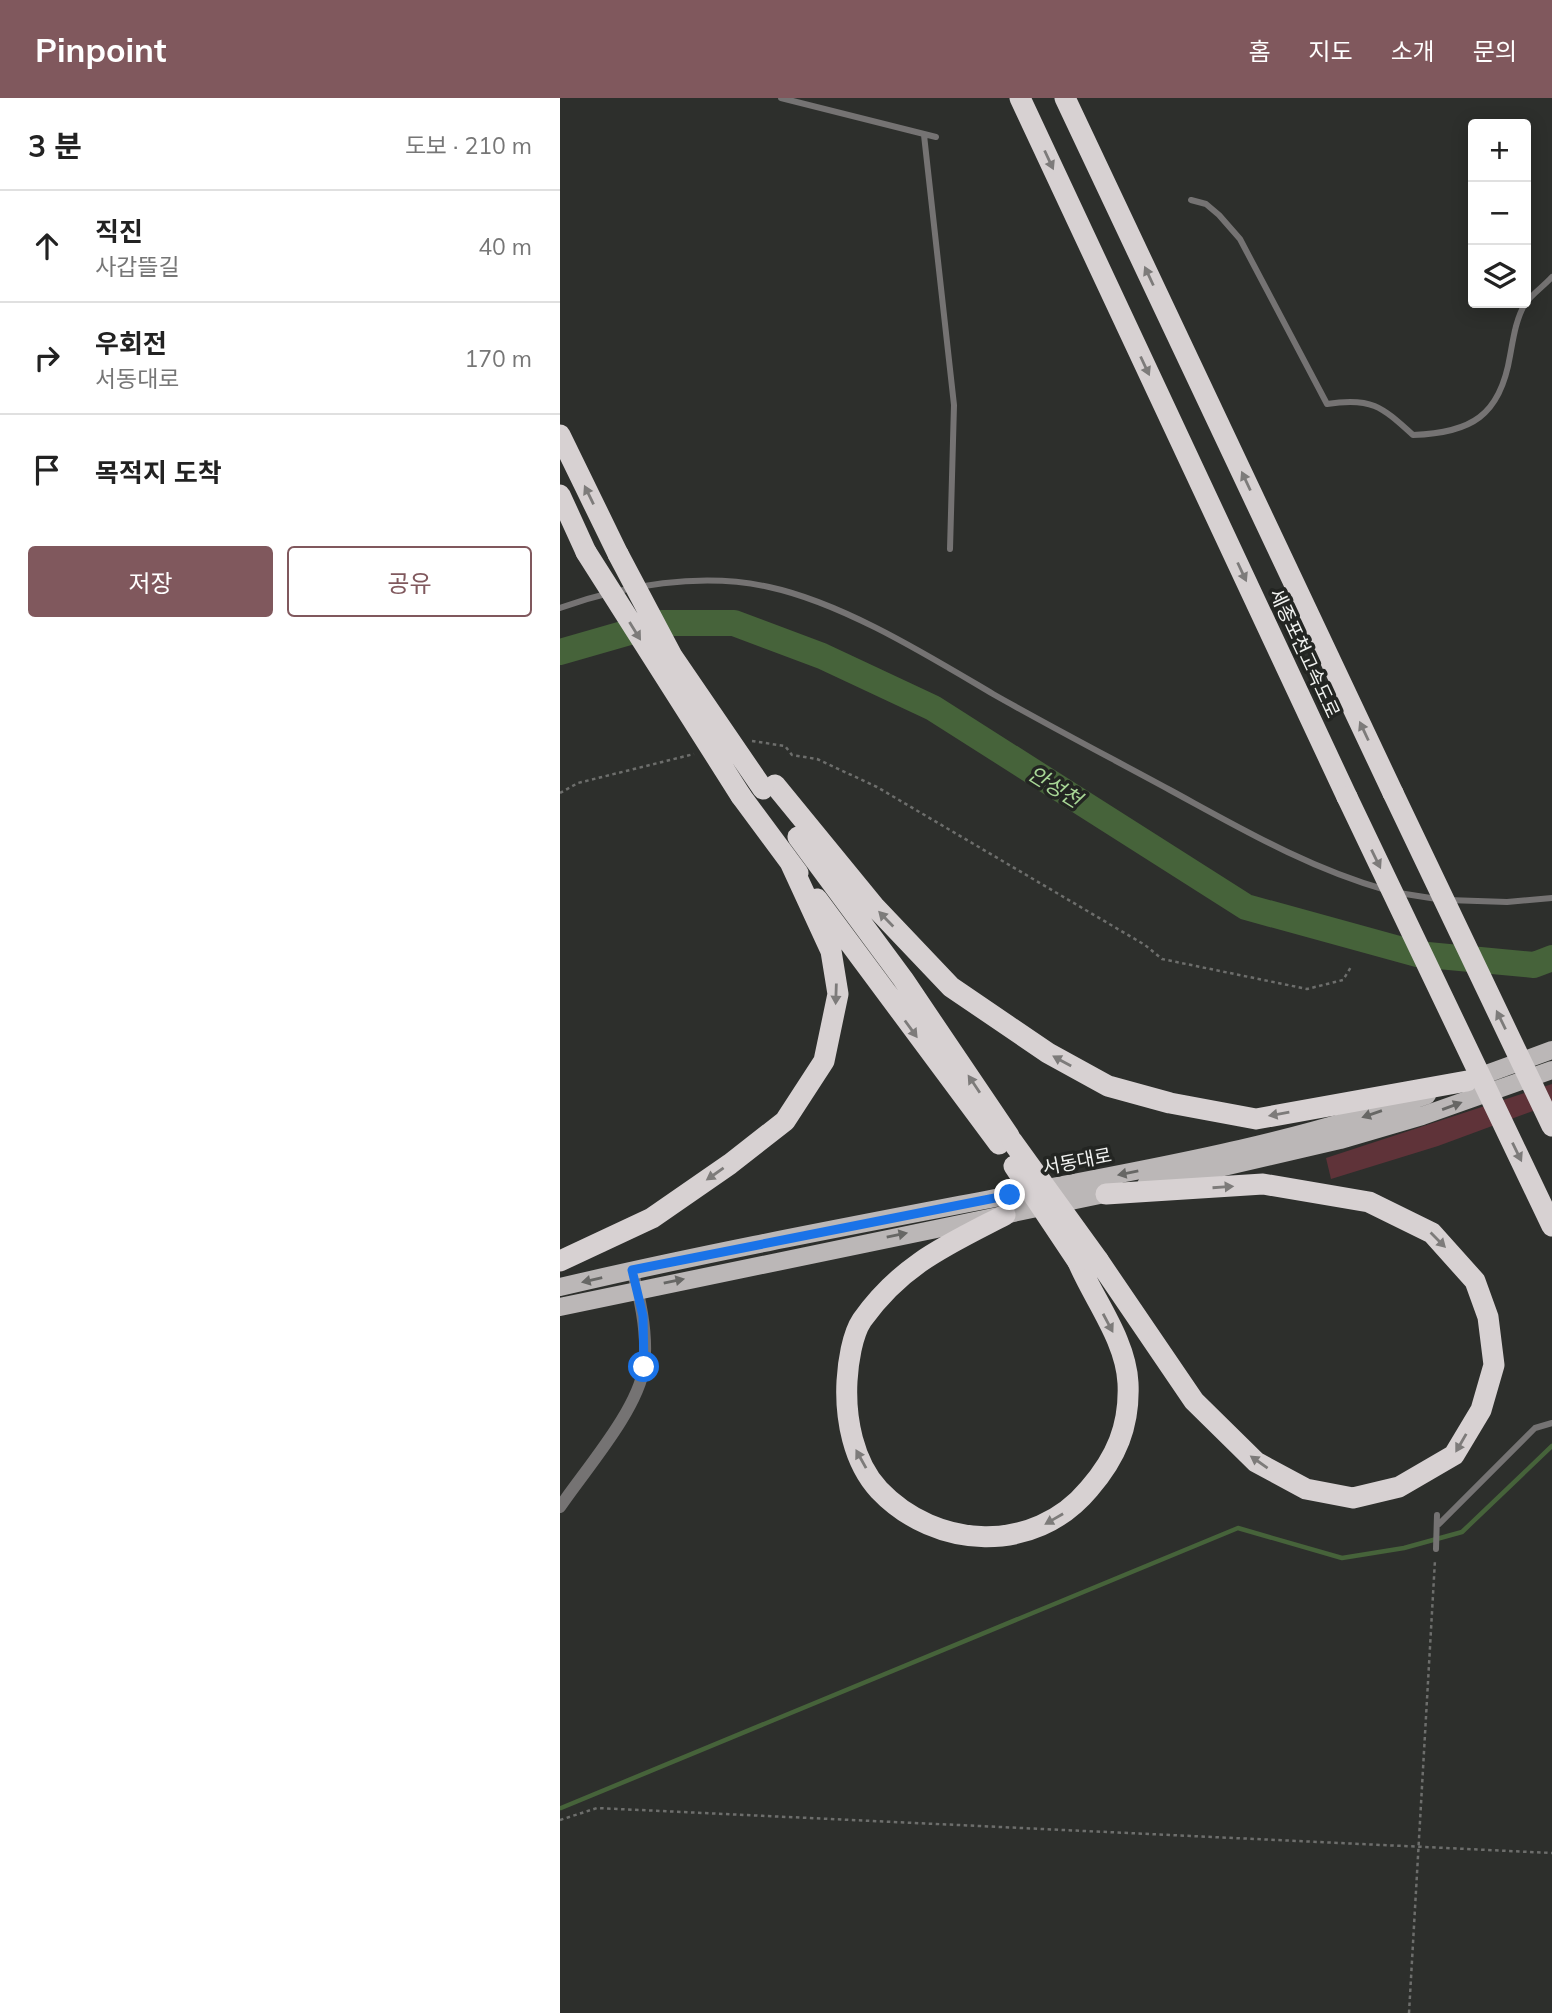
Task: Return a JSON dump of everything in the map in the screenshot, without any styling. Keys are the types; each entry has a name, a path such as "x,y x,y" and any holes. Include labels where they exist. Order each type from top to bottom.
{"highway":[{"name":"세종포천고속도로","path":"1020,98 1347,797 1552,1226"},
{"name":"세종포천고속도로","path":"1065,98 1552,1126"},
{"path":"560,435 672,656 769,787 903,979 1006,1143 1088,1261 1194,1401 1256,1462 1306,1489 1353,1498 1399,1487 1454,1455 1481,1410 1494,1365 1489,1317 1475,1281 1432,1233 1369,1202 1263,1184 1106,1194"},
{"path":"560,495 586,552 741,796 1006,1143"},
{"path":"769,787 874,906 951,987 1048,1053 1108,1086 1170,1103 1256,1119 1467,1081"},
{"path":"560,1261 652,1218 730,1164 785,1121 824,1061 838,994 831,951 790,862"},
{"path":"1005,1215 923,1257 880,1297 860,1323 847,1368 845,1408 855,1450 878,1489 917,1521 959,1536 995,1538 1039,1527 1075,1506 1110,1464 1125,1424 1128,1382 1119,1345 1088,1261"}],"main road":[{"name":"서동대로","path":"560,1287 632,1270 1314,1133 1552,1050"},
{"name":"서동대로","path":"560,1307 1106,1194 1340,1140 1422,1116 1552,1070"}],"street":[{"path":"560,1507 633,1401 644,1367 643,1316 632,1270"}],"lane":[{"path":"781,98 936,138"},
{"path":"925,135 954,405 950,549"},
{"path":"1191,200 1213,209 1240,239 1327,404 1352,400 1383,408 1413,435 1460,429 1485,416 1505,385 1513,337 1524,305 1552,277"},
{"path":"560,608 600,594 635,588 708,582 768,586 826,605 936,661 1300,860 1352,880 1430,899 1474,902 1552,898"},
{"path":"1437,1529 1535,1428 1552,1423"},
{"path":"1436,1549 1437,1515"}],"path":[{"path":"740,744 753,741 785,746 792,755 817,759 877,787 1146,945 1162,959 1307,989 1343,980 1351,967"},
{"path":"560,793 578,783 701,752"},
{"path":"1409,2013 1436,1549"},
{"path":"560,1820 597,1808 1552,1853"}],"shaded area":[{"path":"1552,1084 1552,1104 1438,1146 1331,1179 1326,1158"}],"waterway":[{"name":"안성천","path":"560,652 661,623 734,623 822,656 933,708 1246,907 1417,954 1534,965 1552,958"},
{"path":"561,1808 1238,1528 1342,1558 1404,1548 1462,1532 1552,1446"}],"route":[{"path":"644,1367 643,1316 632,1270 1010,1195"}]}
